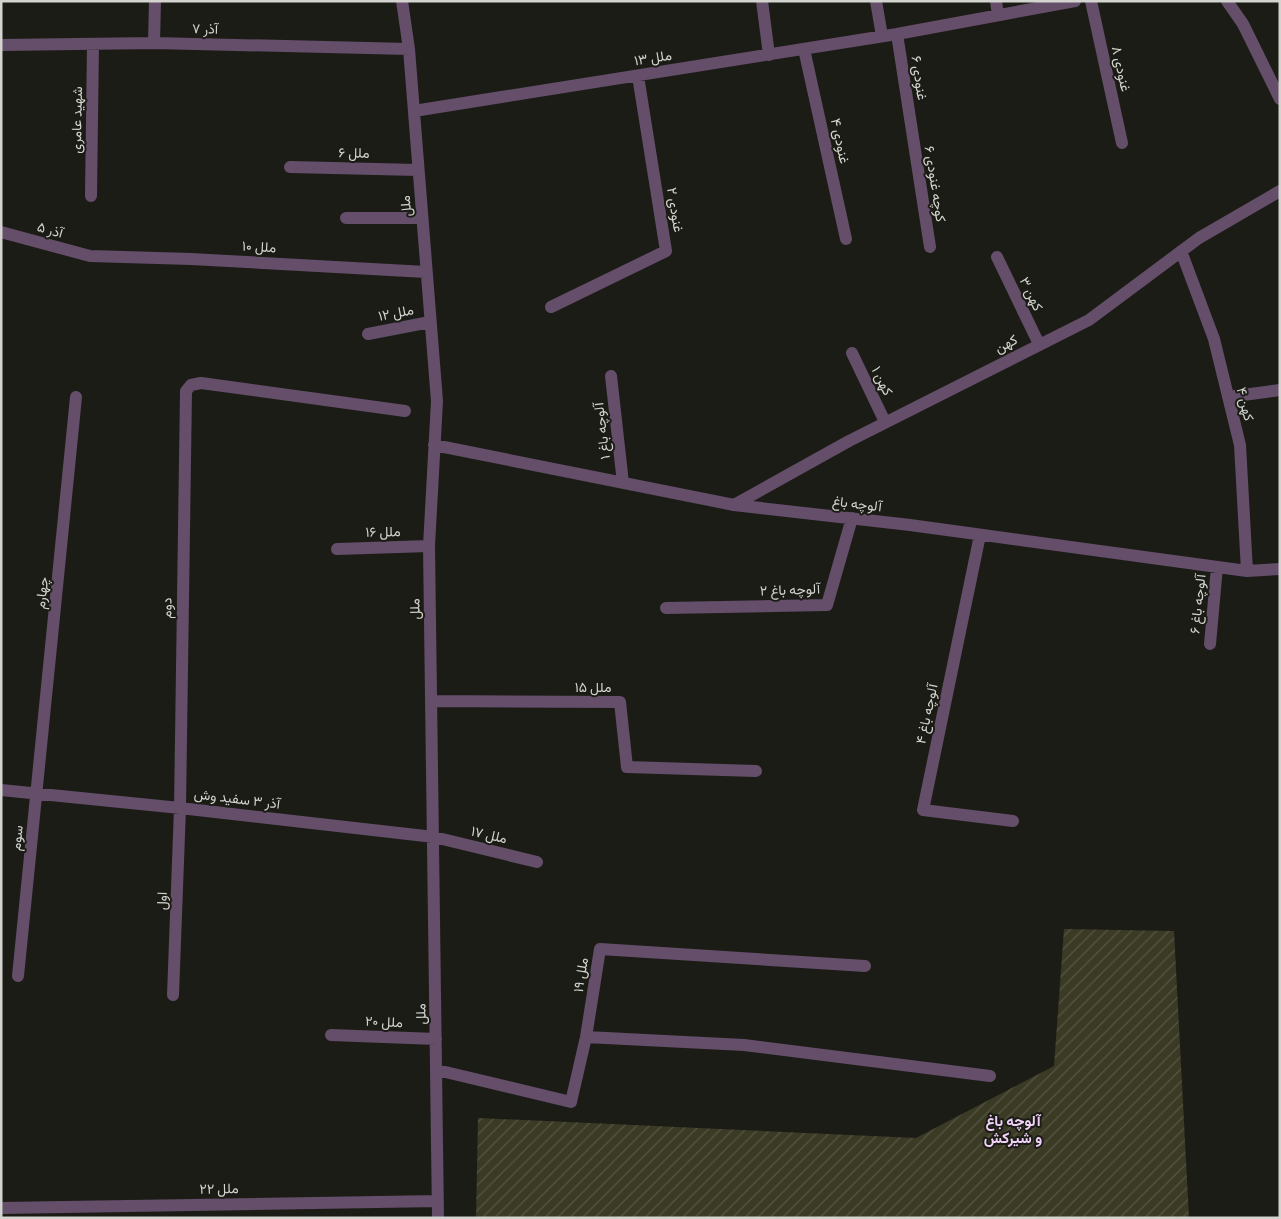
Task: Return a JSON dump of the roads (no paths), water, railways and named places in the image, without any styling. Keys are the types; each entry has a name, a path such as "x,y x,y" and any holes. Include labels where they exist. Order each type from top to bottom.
{"street":[{"path":"154,43 155,1"},
{"name":"ملل","path":"402,1 409,49 436,401 429,546 438,1218"},
{"path":"762,1 769,55"},
{"path":"876,1 882,36"},
{"path":"996,1 998,15"},
{"name":"ملل ۱۳","path":"414,111 897,34 1075,1"},
{"name":"۸ غنودی","path":"1091,1 1122,143"},
{"path":"1227,1 1242,24 1280,99"},
{"name":"۶ غنودی","path":"897,34 911,126"},
{"name":"آذر ۷","path":"1,45 154,43 409,49"},
{"name":"شهید عامری","path":"91,196 92,44"},
{"name":"۴ غنودی","path":"804,49 846,239"},
{"name":"۲ غنودی","path":"551,307 666,251 638,76"},
{"name":"کوچه غنودی ۶","path":"911,126 930,247"},
{"name":"۶ ملل","path":"290,167 418,170"},
{"name":"کهن","path":"734,505 885,422 1089,320 1199,238 1280,191"},
{"path":"346,218 422,218"},
{"name":"آذر ۵","path":"1,232 90,256"},
{"name":"۴ کهن","path":"1181,252 1214,339 1240,445 1247,571"},
{"name":"۱۰ ملل","path":"90,256 191,259 426,272"},
{"name":"۳ کهن","path":"997,257 1039,344"},
{"name":"۱۲ ملل","path":"368,334 430,322"},
{"name":"۱ کهن","path":"852,353 885,422"},
{"name":"۱ آلوچه باغ","path":"610,376 623,483"},
{"name":"دوم","path":"180,808 184,410 186,391 191,384 201,383 405,411"},
{"path":"1228,398 1280,390"},
{"name":"چهارم","path":"37,793 76,397"},
{"name":"آلوچه باغ","path":"434,445 734,505 852,518 1247,571 1280,569"},
{"name":"۲ آلوچه باغ","path":"666,608 827,605 852,518"},
{"name":"۴ آلوچه باغ","path":"980,535 923,810 1014,821"},
{"name":"۱۶ ملل","path":"337,548 429,546"},
{"name":"۶ آلوچه باغ","path":"1210,644 1217,567"},
{"name":"ملل ۱۵","path":"432,701 620,702 627,767 756,770"},
{"name":"آذر ۳ سفید وش","path":"1,790 434,837"},
{"name":"سوم","path":"18,976 37,793"},
{"name":"اول","path":"173,995 180,808"},
{"name":"ملل ۱۷","path":"434,837 537,862"},
{"name":"ملل ۱۹","path":"437,1070 571,1102 586,1037 600,949 865,966"},
{"name":"۲۰ ملل","path":"331,1035 436,1038"},
{"path":"586,1037 744,1045 990,1076"},
{"name":"۲۲ ملل","path":"1,1208 132,1212 438,1201"}],"district":[{"name":"آلوچه باغ و شیرکش","path":"1013,1130"}]}
